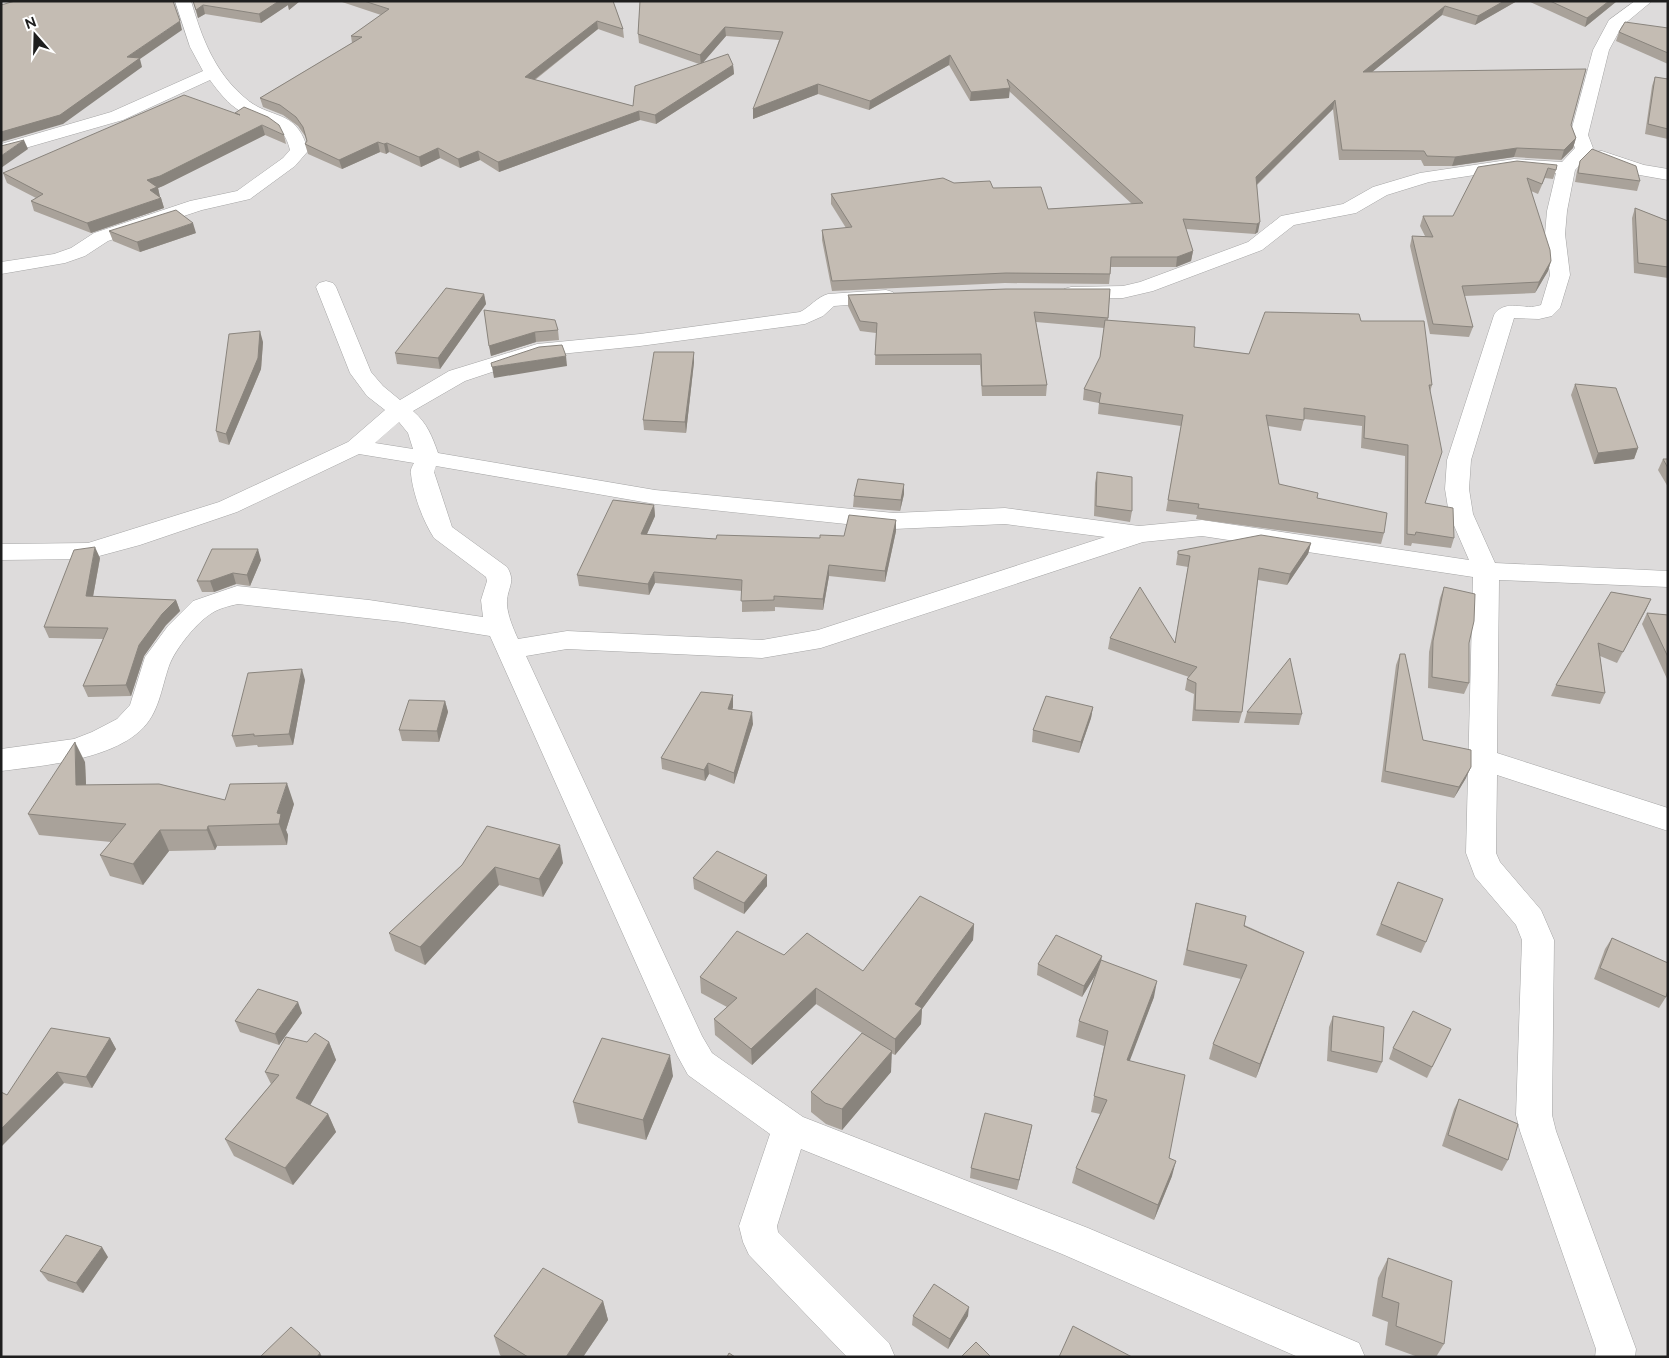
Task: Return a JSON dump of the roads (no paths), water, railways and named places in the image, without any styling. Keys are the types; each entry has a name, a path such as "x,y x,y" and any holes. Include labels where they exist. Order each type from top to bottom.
{"street":[{"path":"1,268 58,259 78,252 101,237 196,205 243,195 289,162 299,151 297,138 288,127 280,120 245,107 212,73 194,38 184,1"},
{"path":"1645,1 1615,23 1600,50 1579,135 1584,148 1640,170 1668,176"},
{"path":"1,150 123,114 212,73"},
{"path":"1584,148 1580,155 1566,168 1554,234 1560,275 1550,308 1540,314 1515,311 1504,315 1459,460 1457,488 1461,514 1486,571 1482,853 1486,868 1530,919 1538,940 1534,1114 1538,1131 1616,1349 1615,1357"},
{"path":"1049,292 1123,292 1146,287 1255,246 1288,220 1349,209 1380,191 1426,177 1514,164 1566,168"},
{"path":"326,288 361,373 375,391 414,422 420,433 428,458 422,472 437,522 443,532 498,573 500,581 494,593 493,603 505,639 688,1046 700,1064 790,1128 1075,1241 1345,1357"},
{"path":"1,552 88,551 228,507 356,447 399,410 457,376 537,350 640,340 805,318 816,312 828,300 906,295"},
{"path":"356,447 656,498 894,520 1005,516 1140,534"},
{"path":"1,760 41,756 77,749 102,741 131,723 147,701 159,657 169,643 199,609 237,595 408,614 505,639 762,649 791,646 821,639 1140,534 1202,528 1486,571 1668,579"},
{"path":"1483,759 1668,820"},
{"path":"790,1128 758,1226 762,1242 875,1357"}]}
